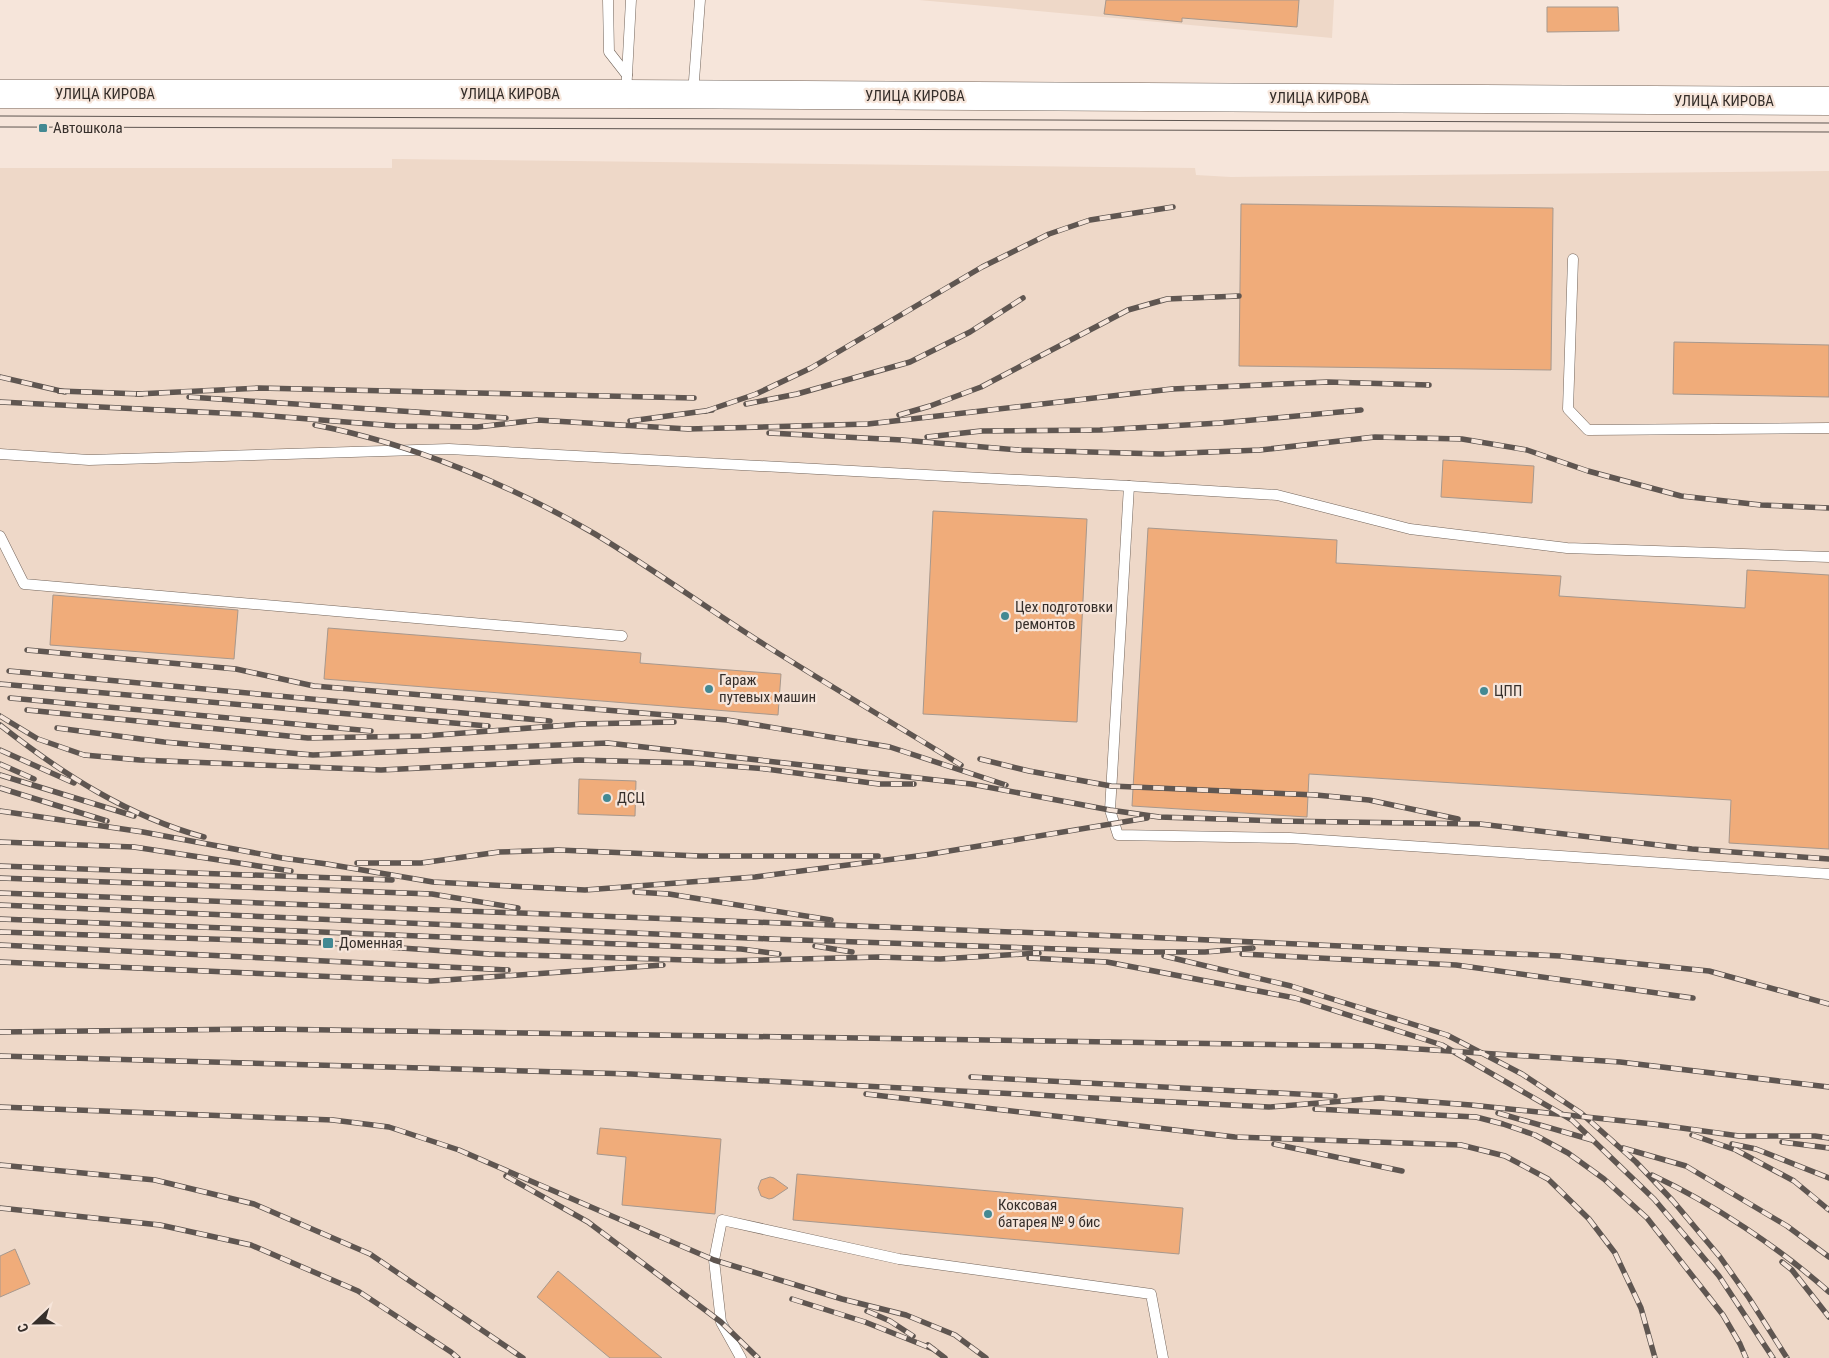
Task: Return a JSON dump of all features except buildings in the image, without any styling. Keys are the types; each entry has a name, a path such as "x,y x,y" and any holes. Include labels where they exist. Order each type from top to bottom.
{"main road":[{"name":"УЛИЦА КИРОВА","path":"0,94 626,84 692,95 1829,101"}],"lane":[{"path":"608,0 608,52 626,84"},
{"path":"626,84 631,0"},
{"path":"692,95 700,0"},
{"path":"1573,259 1568,409 1588,430 1829,428"},
{"path":"0,454 88,460 449,449 1129,486 1277,495 1410,529 1567,548 1829,556"},
{"path":"1129,486 1110,810 1118,835 1290,838 1829,874"},
{"path":"0,536 24,584 622,636"},
{"path":"741,1358 721,1322 714,1260 722,1220 899,1259 1151,1294 1163,1358"}],"shaded area":[{"path":"919,0 1334,0 1332,38"},
{"path":"392,159 1195,168 1196,175 1231,177 1829,171 1829,1358 0,1358 0,168 392,168"}],"tram line":[{"path":"0,116 1829,123"},
{"path":"0,127 1829,132"}],"railway":[{"path":"706,411 756,394 811,368 982,267 1049,234 1090,220 1173,207"},
{"path":"899,415 930,406 981,387 1128,310 1167,299 1239,296"},
{"path":"746,404 797,394 910,362 970,332 1023,298"},
{"path":"0,377 65,392"},
{"path":"0,402 259,415 396,426 477,427 537,420 688,429 868,424 1172,389 1328,382 1429,385"},
{"path":"137,394 259,388 694,398"},
{"path":"59,391 142,394"},
{"path":"189,397 506,418"},
{"path":"630,421 712,410"},
{"path":"927,437 981,431 1100,430 1220,423 1361,410"},
{"path":"315,425 351,433 423,454 495,483 563,516 617,547 789,660 961,765"},
{"path":"769,433 902,440 1019,450 1161,454 1260,450 1375,437 1462,439 1527,450 1588,471 1681,496 1761,505 1829,508"},
{"path":"27,650 236,669 314,686 727,720 890,747 1006,785"},
{"path":"9,671 550,721"},
{"path":"0,684 488,726"},
{"path":"10,698 371,731"},
{"path":"27,710 308,738 424,736 582,724 674,722"},
{"path":"0,716 38,739 84,755 140,760 381,770 579,760 692,763 766,769 879,784 914,784"},
{"path":"0,725 47,760 97,792 149,818 204,837"},
{"path":"57,728 164,742 313,755 608,743 971,784 1110,810 1159,817 1480,824 1692,849 1829,859"},
{"path":"0,750 74,783"},
{"path":"980,759 1029,771 1111,786 1316,795 1369,800 1458,819"},
{"path":"0,764 34,779"},
{"path":"0,775 134,816"},
{"path":"0,788 107,821"},
{"path":"0,811 143,832 282,858 433,882 585,890 755,877 925,855 1147,818"},
{"path":"0,842 134,847 291,871"},
{"path":"357,863 421,863 499,852 558,850 700,856 878,856"},
{"path":"0,866 392,880"},
{"path":"0,878 432,894 518,908"},
{"path":"635,892 669,894 831,920"},
{"path":"0,893 1143,937 1560,956 1709,971 1829,1004"},
{"path":"0,905 771,939 1145,952 1205,952 1253,948"},
{"path":"0,919 741,949 779,954"},
{"path":"0,932 328,943 489,954 720,961 879,957 940,959 1039,953"},
{"path":"0,945 508,970"},
{"path":"815,946 852,952"},
{"path":"1242,954 1456,965 1693,998"},
{"path":"1164,956 1291,986 1447,1035 1522,1074 1581,1113 1636,1162 1673,1201 1720,1257 1749,1298 1787,1358"},
{"path":"1029,958 1107,962 1295,998 1442,1045 1572,1120 1654,1199 1719,1276 1773,1358"},
{"path":"0,962 431,981 663,965"},
{"path":"0,1032 267,1029 1372,1046 1620,1062 1829,1087"},
{"path":"0,1056 631,1074 1269,1107 1380,1098 1471,1105 1653,1124 1739,1136 1815,1136 1829,1138"},
{"path":"971,1077 1335,1096"},
{"path":"866,1094 1235,1137 1461,1145 1505,1156 1548,1179 1589,1219 1615,1253 1641,1308 1655,1358"},
{"path":"0,1107 333,1120 389,1127 459,1150 714,1260 842,1299 906,1315 955,1335 986,1358"},
{"path":"1315,1109 1476,1117 1535,1135 1568,1153 1604,1179 1647,1218 1723,1315 1746,1358"},
{"path":"1498,1113 1592,1140"},
{"path":"1692,1135 1736,1150 1794,1181 1829,1210"},
{"path":"1782,1142 1829,1148"},
{"path":"1274,1144 1402,1171"},
{"path":"1732,1144 1756,1149 1829,1178"},
{"path":"1623,1148 1686,1166 1787,1226 1829,1257"},
{"path":"0,1165 155,1180 254,1204 370,1254 523,1358"},
{"path":"1652,1175 1698,1199 1745,1228 1789,1259 1829,1292"},
{"path":"506,1176 588,1222 721,1322 758,1358"},
{"path":"0,1208 160,1225 251,1245 358,1291 458,1358"},
{"path":"1782,1262 1792,1270 1829,1317"},
{"path":"792,1299 865,1322 933,1349"},
{"path":"867,1311 890,1321 913,1336"},
{"path":"928,1345 945,1358"}],"place":[{"name":"Автошкола","path":"43,128"},
{"name":"Цех подготовки ремонтов","path":"1005,616"},
{"name":"Гараж путевых машин","path":"709,689"},
{"name":"ЦПП","path":"1484,691"},
{"name":"ДСЦ","path":"607,798"},
{"name":"Доменная","path":"328,943"},
{"name":"Коксовая батарея № 9 бис","path":"988,1214"}]}
